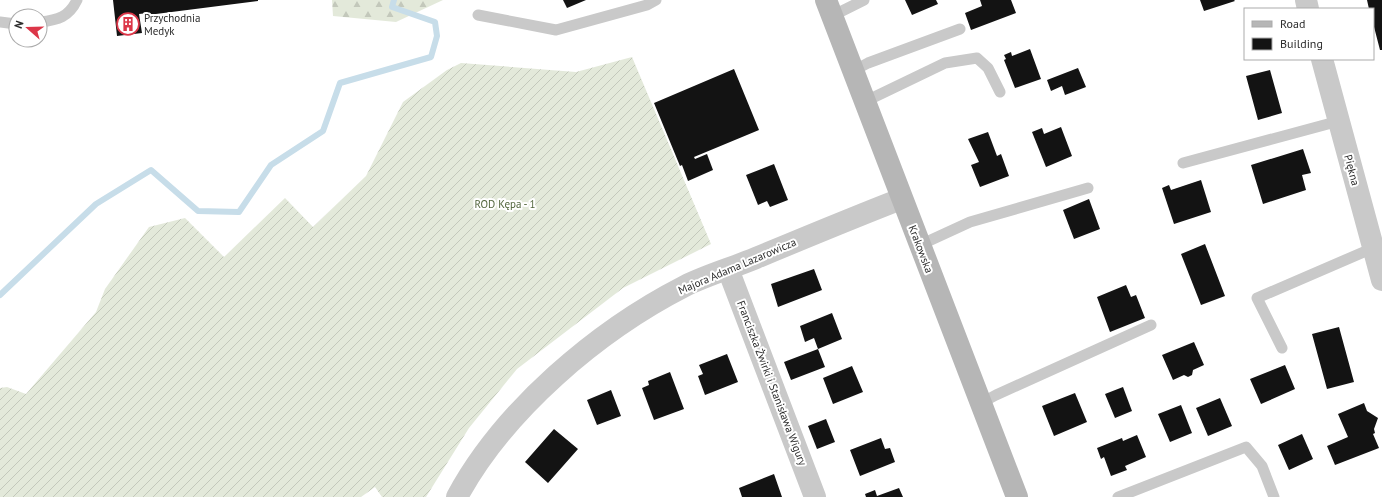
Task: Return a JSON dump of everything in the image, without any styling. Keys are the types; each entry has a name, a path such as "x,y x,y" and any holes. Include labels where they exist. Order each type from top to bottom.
{"street":[{"name":"Krakowska","path":"829,8 901,199 1017,497"},
{"name":"Piękna","path":"1322,60 1339,122 1377,246 1382,280"},
{"name":"Majora Adama Lazarowicza","path":"456,497 466,479 494,440 521,411 561,372 602,338 646,308 686,286 901,199"},
{"name":"Franciszka Żwirki i Stanisława Wigury","path":"728,269 815,497"}],"lane":[{"path":"48,21 56,20 66,15 77,0"},
{"path":"829,8 864,0"},
{"path":"478,15 556,30 649,2"},
{"path":"852,71 868,63 960,29"},
{"path":"864,102 945,63 977,58 988,68 1000,92"},
{"path":"1183,163 1339,122"},
{"path":"920,246 970,222 1088,188"},
{"path":"1282,348 1257,298 1377,246"},
{"path":"981,403 1151,324"},
{"path":"1118,497 1246,447 1262,466 1274,497"}],"green space":[{"path":"332,0 443,0 396,22 333,16"},
{"name":"ROD Kępa - 1","path":"632,57 711,244 623,288 517,369 469,428 426,497 382,497 375,487 361,497 0,497 0,388 7,387 26,394 96,312 105,289 149,227 185,218 224,257 285,198 313,227 366,176 403,102 447,70 461,63 576,72"}],"building":[{"name":"Przychodnia Medyk","path":"113,0 258,1 148,15 148,13 139,14 142,33 117,36"},
{"path":"563,0 586,0 567,8"},
{"path":"905,0 936,0 938,4 912,15"},
{"path":"980,0 1011,0 1016,13 971,30 965,13 982,6"},
{"path":"1200,0 1234,0 1235,1 1204,11"},
{"path":"1367,0 1382,0 1382,50 1380,50 1374,27 1374,8 1369,8"},
{"path":"1030,49 1041,79 1015,88 1004,60 1006,59 1004,55 1011,52 1012,56"},
{"path":"1078,68 1086,87 1065,95 1062,86 1051,91 1047,80"},
{"path":"734,69 759,130 694,157 695,159 707,154 713,170 688,181 682,165 680,166 654,103"},
{"path":"1270,70 1282,113 1258,120 1246,76"},
{"path":"1061,127 1072,156 1046,167 1032,132 1042,128 1044,134"},
{"path":"988,132 997,156 1001,154 1009,176 980,187 971,165 979,162 968,139"},
{"path":"1303,149 1311,173 1302,175 1306,190 1263,204 1251,165"},
{"path":"774,164 788,200 770,207 767,201 758,205 746,175"},
{"path":"1201,180 1211,212 1174,224 1162,188 1169,185 1171,190"},
{"path":"1089,199 1100,229 1074,239 1063,210"},
{"path":"1205,244 1225,296 1201,305 1181,254"},
{"path":"814,269 822,290 778,307 771,284"},
{"path":"1126,285 1131,297 1136,295 1145,318 1110,332 1097,297"},
{"path":"832,313 842,339 818,349 814,338 805,342 800,326"},
{"path":"1339,327 1354,382 1327,389 1312,334"},
{"path":"1194,342 1204,365 1193,370 1192,375 1188,377 1184,375 1173,380 1162,355"},
{"path":"818,349 825,367 791,380 784,362"},
{"path":"727,354 738,382 705,395 698,376 703,374 699,365"},
{"path":"1285,365 1295,389 1261,404 1250,379"},
{"path":"852,366 863,392 833,404 823,378"},
{"path":"670,372 684,409 654,420 642,388 649,385 648,381"},
{"path":"1123,387 1132,411 1115,418 1105,394"},
{"path":"611,390 621,416 597,425 587,400"},
{"path":"1075,393 1087,422 1054,436 1042,406"},
{"path":"1220,398 1232,426 1208,436 1196,408"},
{"path":"1364,403 1367,411 1378,418 1374,429 1375,433 1373,434 1379,448 1335,465 1327,446 1348,437 1338,414"},
{"path":"1181,405 1192,433 1170,442 1158,414"},
{"path":"826,419 835,442 817,449 808,426"},
{"path":"554,429 578,449 548,483 525,462"},
{"path":"1302,434 1313,459 1289,470 1278,445"},
{"path":"1137,435 1146,457 1125,466 1127,470 1111,476 1104,457 1101,459 1097,448 1122,438 1123,441"},
{"path":"881,438 885,449 890,448 895,462 860,476 850,450"},
{"path":"774,474 782,497 742,497 739,488"},
{"path":"899,488 903,497 866,497 865,494 875,490 877,496"}],"waterway":[{"path":"0,295 96,204 151,170 198,211 239,212 271,165 323,131 340,83 431,57 437,36 435,22 392,7 394,0"}],"place":[{"name":"Przychodnia Medyk","path":"128,24"}]}
